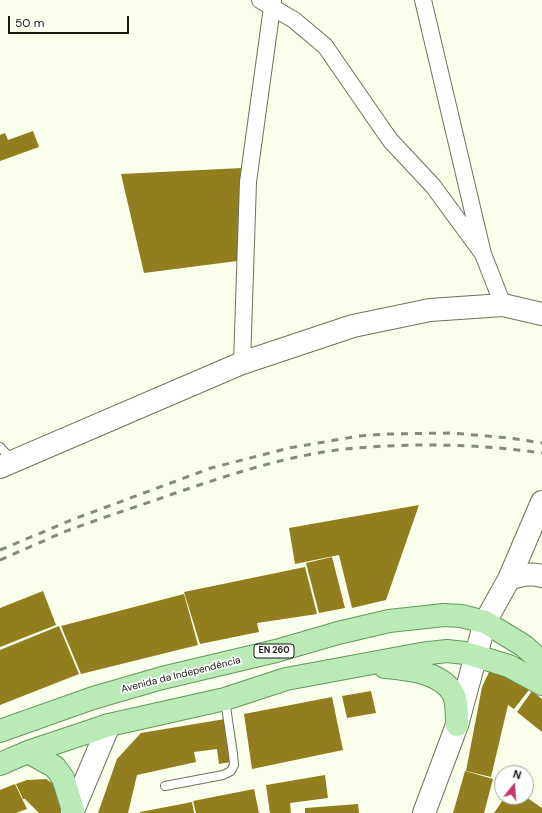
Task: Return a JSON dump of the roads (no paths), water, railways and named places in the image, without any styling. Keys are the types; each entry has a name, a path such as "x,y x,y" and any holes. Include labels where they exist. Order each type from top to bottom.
{"main road":[{"name":"Avenida da Independência","path":"0,731 93,698 162,678 276,651 338,633 389,621 444,615 461,616 485,622 524,646 542,662"},
{"path":"276,651 286,679"},
{"path":"0,764 28,752 109,725 225,699 286,679 421,654 447,651 476,656 509,666 542,684"},
{"path":"360,666 423,672 439,680 448,687 455,698 458,725"},
{"path":"28,752 55,767 63,778 72,812"}],"street":[{"path":"423,0 483,254 503,305"},
{"path":"242,364 248,182 268,2 294,20 325,46 390,140 433,186 483,254"},
{"path":"4,458 242,364 353,326 430,310 503,305 542,314"},
{"path":"424,813 458,725 485,622 509,579 542,502"},
{"path":"509,579 523,574 542,576"},
{"path":"72,812 109,725"}],"lane":[{"path":"165,786 223,775 231,771 234,765 225,699"}],"railway":[{"path":"0,550 74,519 211,468 289,448 359,436 387,434 451,433 510,438 542,443"},
{"path":"0,560 64,532 190,488 260,466 307,455 355,448 402,445 472,446 542,453"}]}
